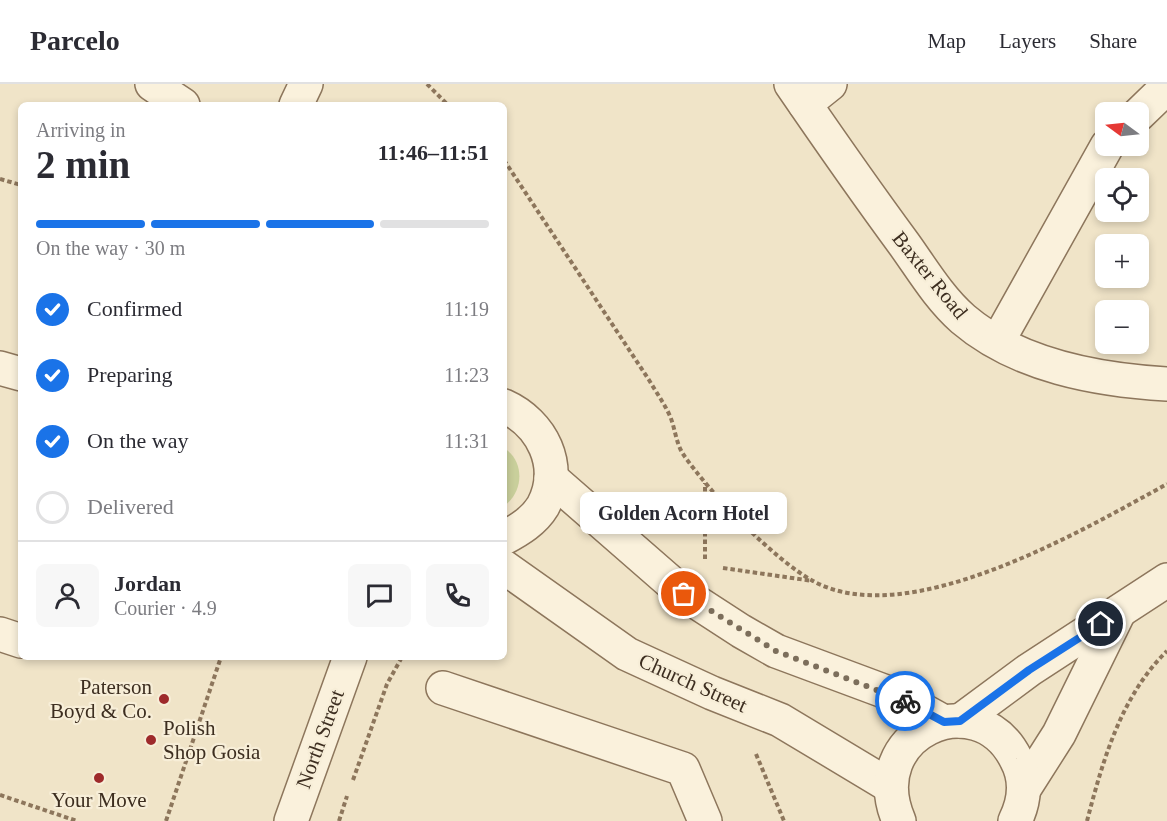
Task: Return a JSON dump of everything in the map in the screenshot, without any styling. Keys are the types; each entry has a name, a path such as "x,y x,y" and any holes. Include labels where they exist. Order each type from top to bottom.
{"street":[{"path":"297,102 306,84"},
{"path":"798,94 830,84"},
{"path":"1149,104 1167,87"},
{"name":"Baxter Road","path":"798,94 934,286 963,319 1025,356 1080,374 1126,382 1167,384"},
{"path":"998,341 1101,156"},
{"path":"0,368 18,373"},
{"path":"507,407 520,413 539,431 550,458 551,478 543,506 525,527 507,536"},
{"path":"551,478 684,594 776,651 897,696 952,722 980,725 998,735 1012,750 1021,769 1020,810"},
{"name":"Church Street","path":"507,569 627,654 712,693 780,720 889,808"},
{"path":"889,808 895,764 906,745 923,731 952,722 1167,580"},
{"path":"1020,810 1119,612"},
{"path":"0,634 18,640"},
{"name":"North Street","path":"291,821 349,660"},
{"path":"442,688 683,768 705,821"}],"path":[{"path":"427,84 445,102"},
{"path":"507,165 649,380 669,414 682,452 705,483 762,541 814,581"},
{"path":"0,179 18,184"},
{"path":"684,594 705,565 705,483"},
{"path":"705,565 814,581 848,592 886,594 949,585 994,570 1067,538 1167,484"},
{"path":"1087,821 1106,751 1147,671 1167,651"},
{"path":"166,821 220,660"},
{"path":"339,821 387,684 400,660"},
{"path":"753,748 784,821"},
{"path":"0,795 77,821"}],"green space":[{"path":"507,451 519,468 518,485 507,503"}],"way so far":[{"path":"684,594 776,651 905,701"}],"place":[{"name":"Golden Acorn Hotel","path":"684,594"},
{"name":"Paterson Boyd & Co.","path":"164,699"},
{"name":"Polish Shop Gosia","path":"151,740"},
{"name":"Your Move","path":"99,778"}],"route":[{"path":"905,701 944,722 960,721 1029,670 1101,624"}]}
